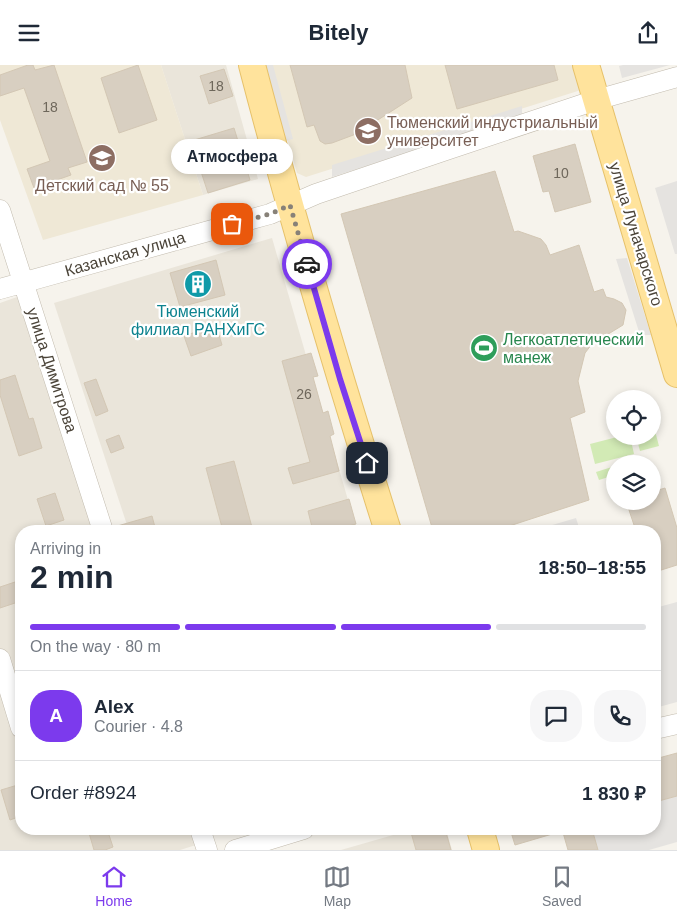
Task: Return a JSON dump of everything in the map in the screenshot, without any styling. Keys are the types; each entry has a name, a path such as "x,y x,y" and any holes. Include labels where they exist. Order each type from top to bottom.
{"main road":[{"path":"252,65 340,379 386,525"},
{"name":"улица Луначарского","path":"586,65 671,333 677,374"},
{"path":"482,835 486,850"}],"street":[{"name":"Казанская улица","path":"0,289 270,214 352,182 596,100 677,77"},
{"name":"улица Димитрова","path":"0,210 101,525"},
{"path":"0,659 15,708"},
{"path":"661,727 677,723"},
{"path":"202,835 207,850"},
{"path":"235,850 284,835"}],"shaded area":[{"name":"Детский сад № 55","path":"0,65 161,65 203,195 43,240 0,120"},
{"path":"161,65 226,65 258,179 203,195"},
{"path":"257,65 273,65 293,139 279,143"},
{"name":"Тюменский индустриальный университет","path":"266,65 573,65 581,90 306,177 297,173"},
{"path":"670,65 622,78 619,66"},
{"path":"522,106 522,116 332,177 332,165"},
{"path":"677,181 677,254 675,254 655,188"},
{"path":"272,238 355,525 127,525 54,303"},
{"path":"627,258 651,335 640,335 616,259"},
{"path":"17,297 92,525 15,525 15,835 193,835 196,845 180,850 0,850 0,303"},
{"path":"576,518 578,525 552,525"},
{"path":"677,602 677,702 661,706 661,606"},
{"path":"677,796 677,842 649,850 598,850 594,835 661,835 661,800"},
{"path":"393,835 448,835 452,850 341,850"}],"green space":[{"path":"606,440 606,445 632,445 634,454 606,455 606,461 595,464 590,444"},
{"path":"638,445 659,445 659,446 640,451"},
{"path":"606,469 606,478 599,480 596,472"}],"building":[{"path":"33,65 35,70 54,65 87,162 68,168 71,175 34,188 27,169 50,161 24,88 0,96 0,75"},
{"path":"138,65 157,120 119,133 101,78"},
{"path":"290,65 405,65 412,98 356,134 325,144 320,141 314,125 307,127"},
{"path":"445,65 554,65 558,80 457,109"},
{"path":"224,69 233,96 209,104 200,76"},
{"path":"234,128 250,180 208,193 191,141"},
{"path":"575,144 591,202 555,212 549,191 543,192 533,156"},
{"name":"Легкоатлетический манеж","path":"495,171 514,232 518,231 541,239 550,255 579,245 594,292 603,289 606,297 622,303 626,310 623,325 592,344 585,353 578,381 585,412 570,418 589,500 512,525 431,525 341,214"},
{"name":"Тюменский филиал РАНХиГС","path":"216,260 225,295 180,307 170,273"},
{"path":"216,325 222,345 191,356 184,336"},
{"path":"311,353 318,376 313,377 323,413 328,411 334,434 330,436 339,471 293,484 288,468 310,462 282,361"},
{"path":"15,375 29,419 33,418 42,448 19,456 0,395 0,380"},
{"path":"96,379 108,411 96,416 84,383"},
{"path":"119,435 124,448 111,453 106,440"},
{"path":"234,461 251,525 221,525 206,468"},
{"path":"665,488 677,528 677,565 661,570 661,525 634,525 629,510 661,510 661,489"},
{"path":"55,493 64,520 46,525 37,499"},
{"path":"349,499 356,524 312,525 308,511"},
{"path":"152,516 154,525 121,525"},
{"path":"15,582 15,603 0,608 0,587"},
{"path":"677,753 677,796 661,800 661,757"},
{"path":"15,786 15,818 10,820 1,790"},
{"path":"90,835 109,835 113,847 105,850 94,850"},
{"path":"412,835 447,835 451,850 416,850"},
{"path":"512,835 549,835 515,845"},
{"path":"564,835 594,835 598,850 568,850"}],"way so far":[{"path":"232,224 270,214 290,205 307,264"}],"place":[{"name":"Тюменский индустриальный университет","path":"368,131"},
{"name":"Детский сад № 55","path":"102,158"},
{"name":"Атмосфера","path":"232,224"},
{"name":"Тюменский филиал РАНХиГС","path":"198,284"},
{"name":"Легкоатлетический манеж","path":"484,348"}],"route":[{"path":"307,264 340,379 367,463"}]}
